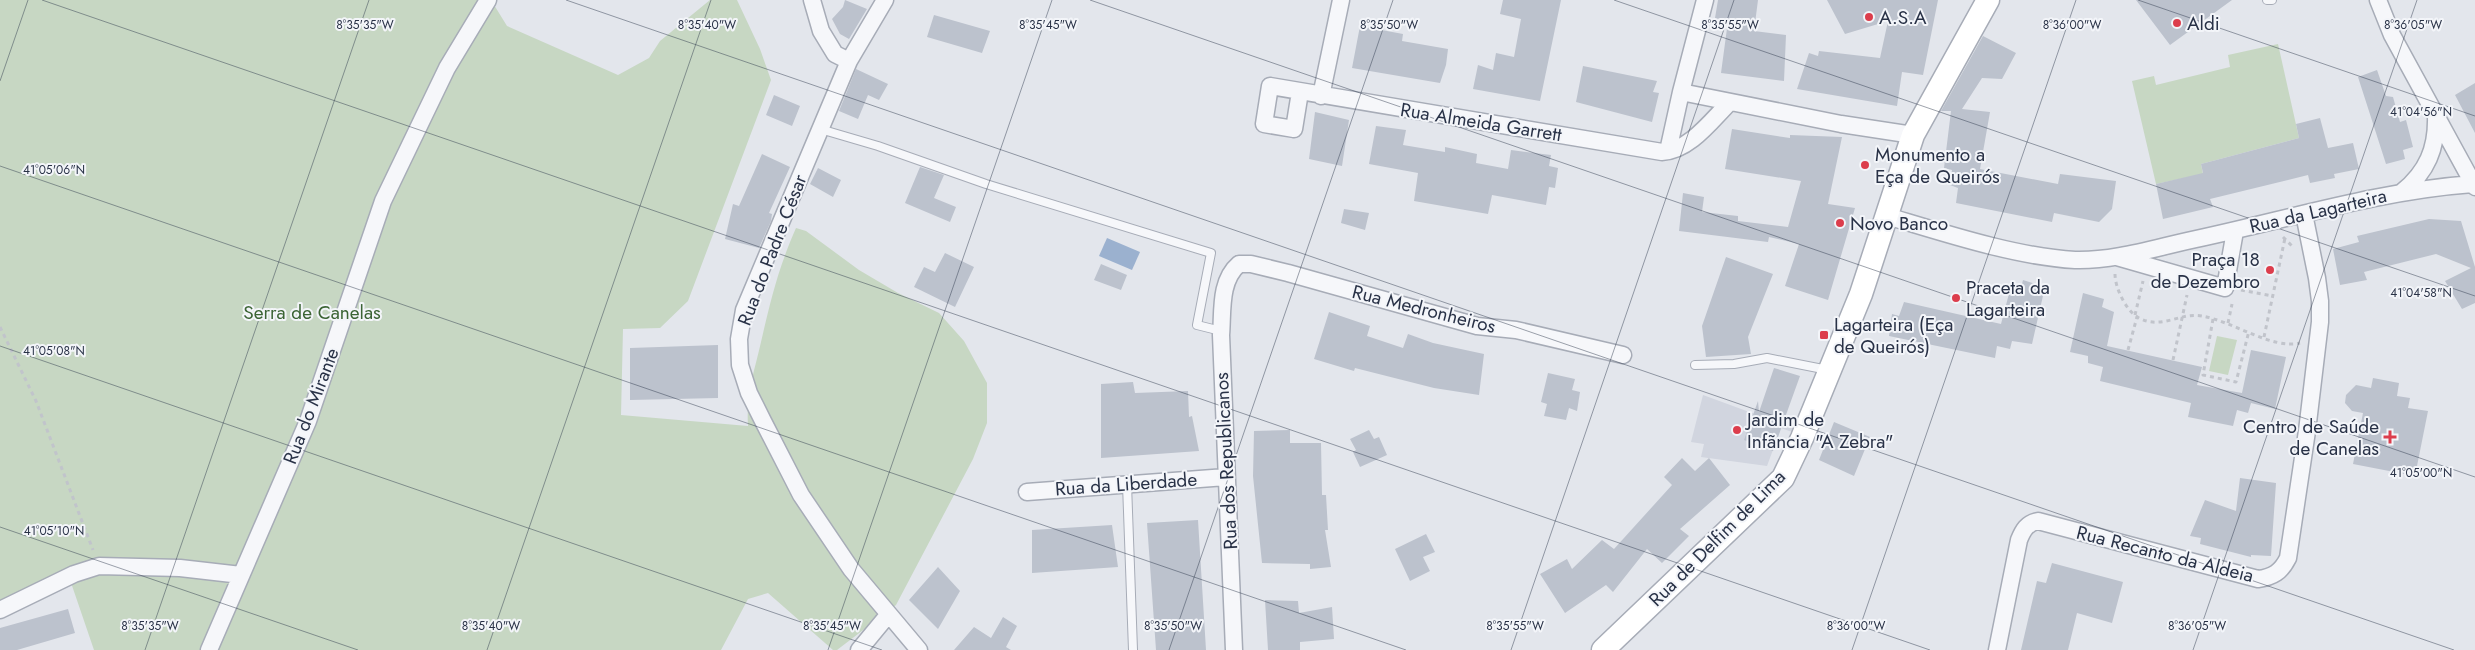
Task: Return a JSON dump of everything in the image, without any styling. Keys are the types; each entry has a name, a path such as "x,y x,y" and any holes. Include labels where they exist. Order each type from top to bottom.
{"main road":[{"name":"Rua de Delfim de Lima","path":"1603,650 1783,478 1802,438 1861,294 1913,135 1988,0"}],"street":[{"name":"Rua do Mirante","path":"209,650 308,421 384,201 447,68 488,0"},
{"path":"812,0 821,31 834,54 849,61"},
{"name":"Rua do Padre César","path":"884,0 849,61 744,310 739,339 740,365 750,393 801,495 850,570 920,650"},
{"path":"1321,96 1340,0"},
{"path":"1665,152 1705,0"},
{"path":"2378,0 2392,34 2474,186"},
{"name":"Rua Almeida Garrett","path":"1300,92 1665,152"},
{"path":"1680,92 1729,103 1913,135"},
{"path":"1665,152 1689,141 1729,103"},
{"name":"Rua da Lagarteira","path":"2402,192 2418,177 2430,157 2435,138 2436,113"},
{"name":"Rua da Lagarteira","path":"1887,216 1946,233 2045,256 2076,260 2115,257 2402,192 2474,186"},
{"name":"Rua Recanto da Aldeia","path":"1997,650 2019,540 2026,526 2031,522 2038,521 2258,579 2276,574 2283,567 2288,558 2307,431 2318,338 2320,301 2304,214"},
{"name":"Rua da Lagarteira","path":"2115,257 2225,288 2235,231"},
{"name":"Rua Medronheiros","path":"1230,273 1239,264 1251,264 1477,326 1516,330 1623,355"},
{"name":"Rua dos Republicanos","path":"1230,273 1224,288 1221,331 1234,650"},
{"name":"Rua da Liberdade","path":"1027,492 1226,477"},
{"path":"0,610 74,574 99,566 180,568 241,575"},
{"path":"860,650 888,615"}],"lane":[{"path":"820,129 878,146 986,184 1211,253 1197,325 1221,331"},
{"path":"1694,365 1734,364 1767,358 1830,370"},
{"path":"1127,484 1133,650"}],"path":[{"path":"2280,236 2285,238 2297,256"},
{"path":"2264,337 2285,238"},
{"path":"2115,257 2116,287 2136,316 2159,323 2200,315 2290,344 2318,338"},
{"path":"2128,350 2146,266"},
{"path":"2173,360 2190,278"},
{"path":"2235,289 2272,296"},
{"path":"2228,323 2233,297"},
{"path":"2213,319 2203,375 2236,382 2249,331"},
{"path":"0,327 36,401 99,566"}],"shaded area":[{"name":"Jardim de Infãncia \"A Zebra\"","path":"1703,395 1793,428 1792,432 1781,428 1767,466 1701,457 1704,444 1691,442"}],"green space":[{"name":"Serra de Canelas","path":"0,0 491,0 507,26 618,75 649,58 660,41 710,0 737,0 760,49 771,80 688,301 660,328 623,329 621,415 748,426 748,403 751,383 768,312 780,271 796,228 806,231 859,270 898,293 939,313 964,341 987,383 987,423 973,459 896,605 837,650 833,650 768,593 748,599 721,650 94,650 67,571 0,604"},
{"path":"2278,44 2299,138 2201,164 2203,174 2156,184 2132,81 2154,76 2156,85 2230,67 2228,55"},
{"path":"2217,336 2237,340 2228,375 2209,371"}],"water":[{"path":"1107,238 1140,252 1132,270 1099,256"}],"building":[{"path":"845,0 867,9 849,39 840,34 832,19 843,7"},
{"path":"1503,0 1561,0 1540,101 1473,89 1478,65 1493,70 1496,53 1514,57 1521,19 1500,14"},
{"path":"1718,0 1758,0 1754,31 1786,35 1784,81 1721,73 1728,21 1715,18"},
{"path":"1827,0 1938,0 1923,75 1902,72 1897,106 1797,89 1809,53 1818,56 1819,51 1880,58 1888,21 1845,34"},
{"name":"Aldi","path":"2136,0 2232,0 2170,45"},
{"path":"934,15 990,31 982,53 927,37"},
{"path":"1360,26 1403,34 1402,41 1448,49 1446,65 1440,83 1352,68"},
{"path":"1983,36 2016,53 2002,79 1982,78 1962,109 1990,112 1980,169 2058,184 2060,174 2116,181 2112,209 2099,222 2054,213 2052,222 1956,203 1958,188 1950,185 1952,170 1944,168 1951,111 1941,111"},
{"path":"1583,66 1657,81 1653,92 1659,93 1652,122 1576,102"},
{"path":"856,69 888,84 879,100 868,95 858,119 839,111"},
{"path":"2377,70 2386,96 2393,97 2400,122 2406,120 2413,147 2403,150 2405,159 2386,164 2358,77"},
{"path":"2475,83 2475,133 2455,95"},
{"path":"774,95 800,106 792,126 766,115"},
{"path":"1315,112 1349,120 1342,166 1309,159"},
{"path":"2320,118 2328,148 2353,143 2359,169 2334,174 2335,178 2310,183 2308,175 2210,199 2213,207 2163,219 2156,184 2203,173 2201,164 2299,138 2296,124"},
{"path":"1376,126 1406,130 1403,145 1445,152 1445,147 1477,154 1476,163 1508,169 1511,150 1551,155 1549,166 1558,168 1555,188 1549,187 1546,205 1492,195 1488,214 1414,201 1418,173 1369,164"},
{"path":"1732,129 1790,138 1790,135 1842,137 1828,204 1855,208 1828,300 1785,286 1799,244 1769,237 1768,242 1679,231 1683,193 1704,197 1702,212 1738,216 1738,221 1788,227 1801,181 1725,169"},
{"path":"762,154 790,167 769,213 772,214 771,221 759,248 725,239 733,204 739,206"},
{"path":"920,167 944,175 934,198 956,207 950,222 905,203"},
{"path":"818,168 841,180 833,197 810,184"},
{"path":"1344,209 1369,213 1365,230 1341,223"},
{"path":"2429,219 2461,221 2475,267 2475,303 2462,309 2445,281 2471,268 2436,254 2364,272 2367,280 2340,285 2333,249 2359,242 2357,236"},
{"path":"945,253 974,267 955,307 914,287 924,267 935,272"},
{"path":"1726,257 1773,274 1748,337 1751,354 1706,357 1702,326"},
{"path":"1101,264 1127,275 1121,290 1094,280"},
{"path":"2023,280 2045,287 2032,344 2012,341 2010,349 1997,346 1995,358 1889,336 1892,314 1899,316 1904,302 2001,324 2011,286 2021,288"},
{"path":"2083,293 2104,299 2102,307 2114,312 2107,346 2202,367 2197,385 2242,393 2251,350 2286,357 2275,409 2251,403 2248,413 2237,410 2233,426 2188,417 2191,403 2100,381 2103,367 2088,363 2088,356 2070,352"},
{"path":"1329,312 1370,326 1367,336 1403,348 1408,334 1433,343 1484,354 1479,395 1434,388 1355,368 1354,371 1314,359"},
{"path":"718,345 718,398 630,400 630,348"},
{"path":"1774,368 1800,376 1773,451 1744,440 1758,401 1759,412"},
{"path":"1548,373 1575,379 1572,390 1580,392 1577,411 1569,408 1566,420 1544,416 1547,404 1541,402"},
{"name":"Centro de Saúde de Canelas","path":"2373,378 2399,383 2397,396 2410,398 2408,408 2428,411 2415,476 2353,464 2363,413 2352,411 2345,403 2346,395 2356,385 2371,388"},
{"path":"1133,382 1135,393 1188,391 1189,417 1192,416 1199,451 1101,458 1101,384"},
{"path":"1834,422 1870,437 1854,476 1819,460"},
{"path":"1290,430 1290,443 1321,443 1322,495 1326,495 1328,530 1325,530 1331,567 1310,569 1310,564 1262,563 1253,476 1254,431"},
{"path":"1369,430 1374,439 1379,437 1387,455 1360,467 1353,452 1356,450 1350,439"},
{"path":"1682,458 1695,471 1709,458 1730,485 1680,529 1689,536 1662,563 1647,549 1613,592 1606,585 1565,613 1540,574 1567,559 1572,569 1602,540 1614,549 1672,485 1664,477"},
{"path":"2240,478 2276,483 2271,556 2251,555 2251,557 2200,544 2201,538 2190,536 2205,500 2236,511"},
{"path":"1198,520 1206,650 1156,650 1147,523"},
{"path":"1112,525 1118,567 1032,573 1032,530"},
{"path":"1426,534 1435,552 1423,557 1430,571 1410,581 1395,549"},
{"path":"2052,563 2123,582 2112,623 2077,613 2068,650 2021,650 2037,581 2046,583"},
{"path":"938,567 960,591 938,629 909,600"},
{"path":"1265,600 1298,601 1299,613 1332,607 1334,639 1300,642 1300,650 1268,650"},
{"path":"68,609 75,633 17,650 0,650 0,628"},
{"path":"1003,617 1017,626 1006,647 1011,650 954,650 974,627 991,638"}],"place":[{"name":"A.S.A","path":"1869,17"},
{"name":"Aldi","path":"2177,23"},
{"name":"Monumento a Eça de Queirós","path":"1865,165"},
{"name":"Novo Banco","path":"1840,223"},
{"name":"Praça 18 de Dezembro","path":"2270,270"},
{"name":"Praceta da Lagarteira","path":"1956,298"},
{"name":"Lagarteira (Eça de Queirós)","path":"1824,335"},
{"name":"Jardim de Infãncia \"A Zebra\"","path":"1737,430"},
{"name":"Centro de Saúde de Canelas","path":"2390,437"}]}
